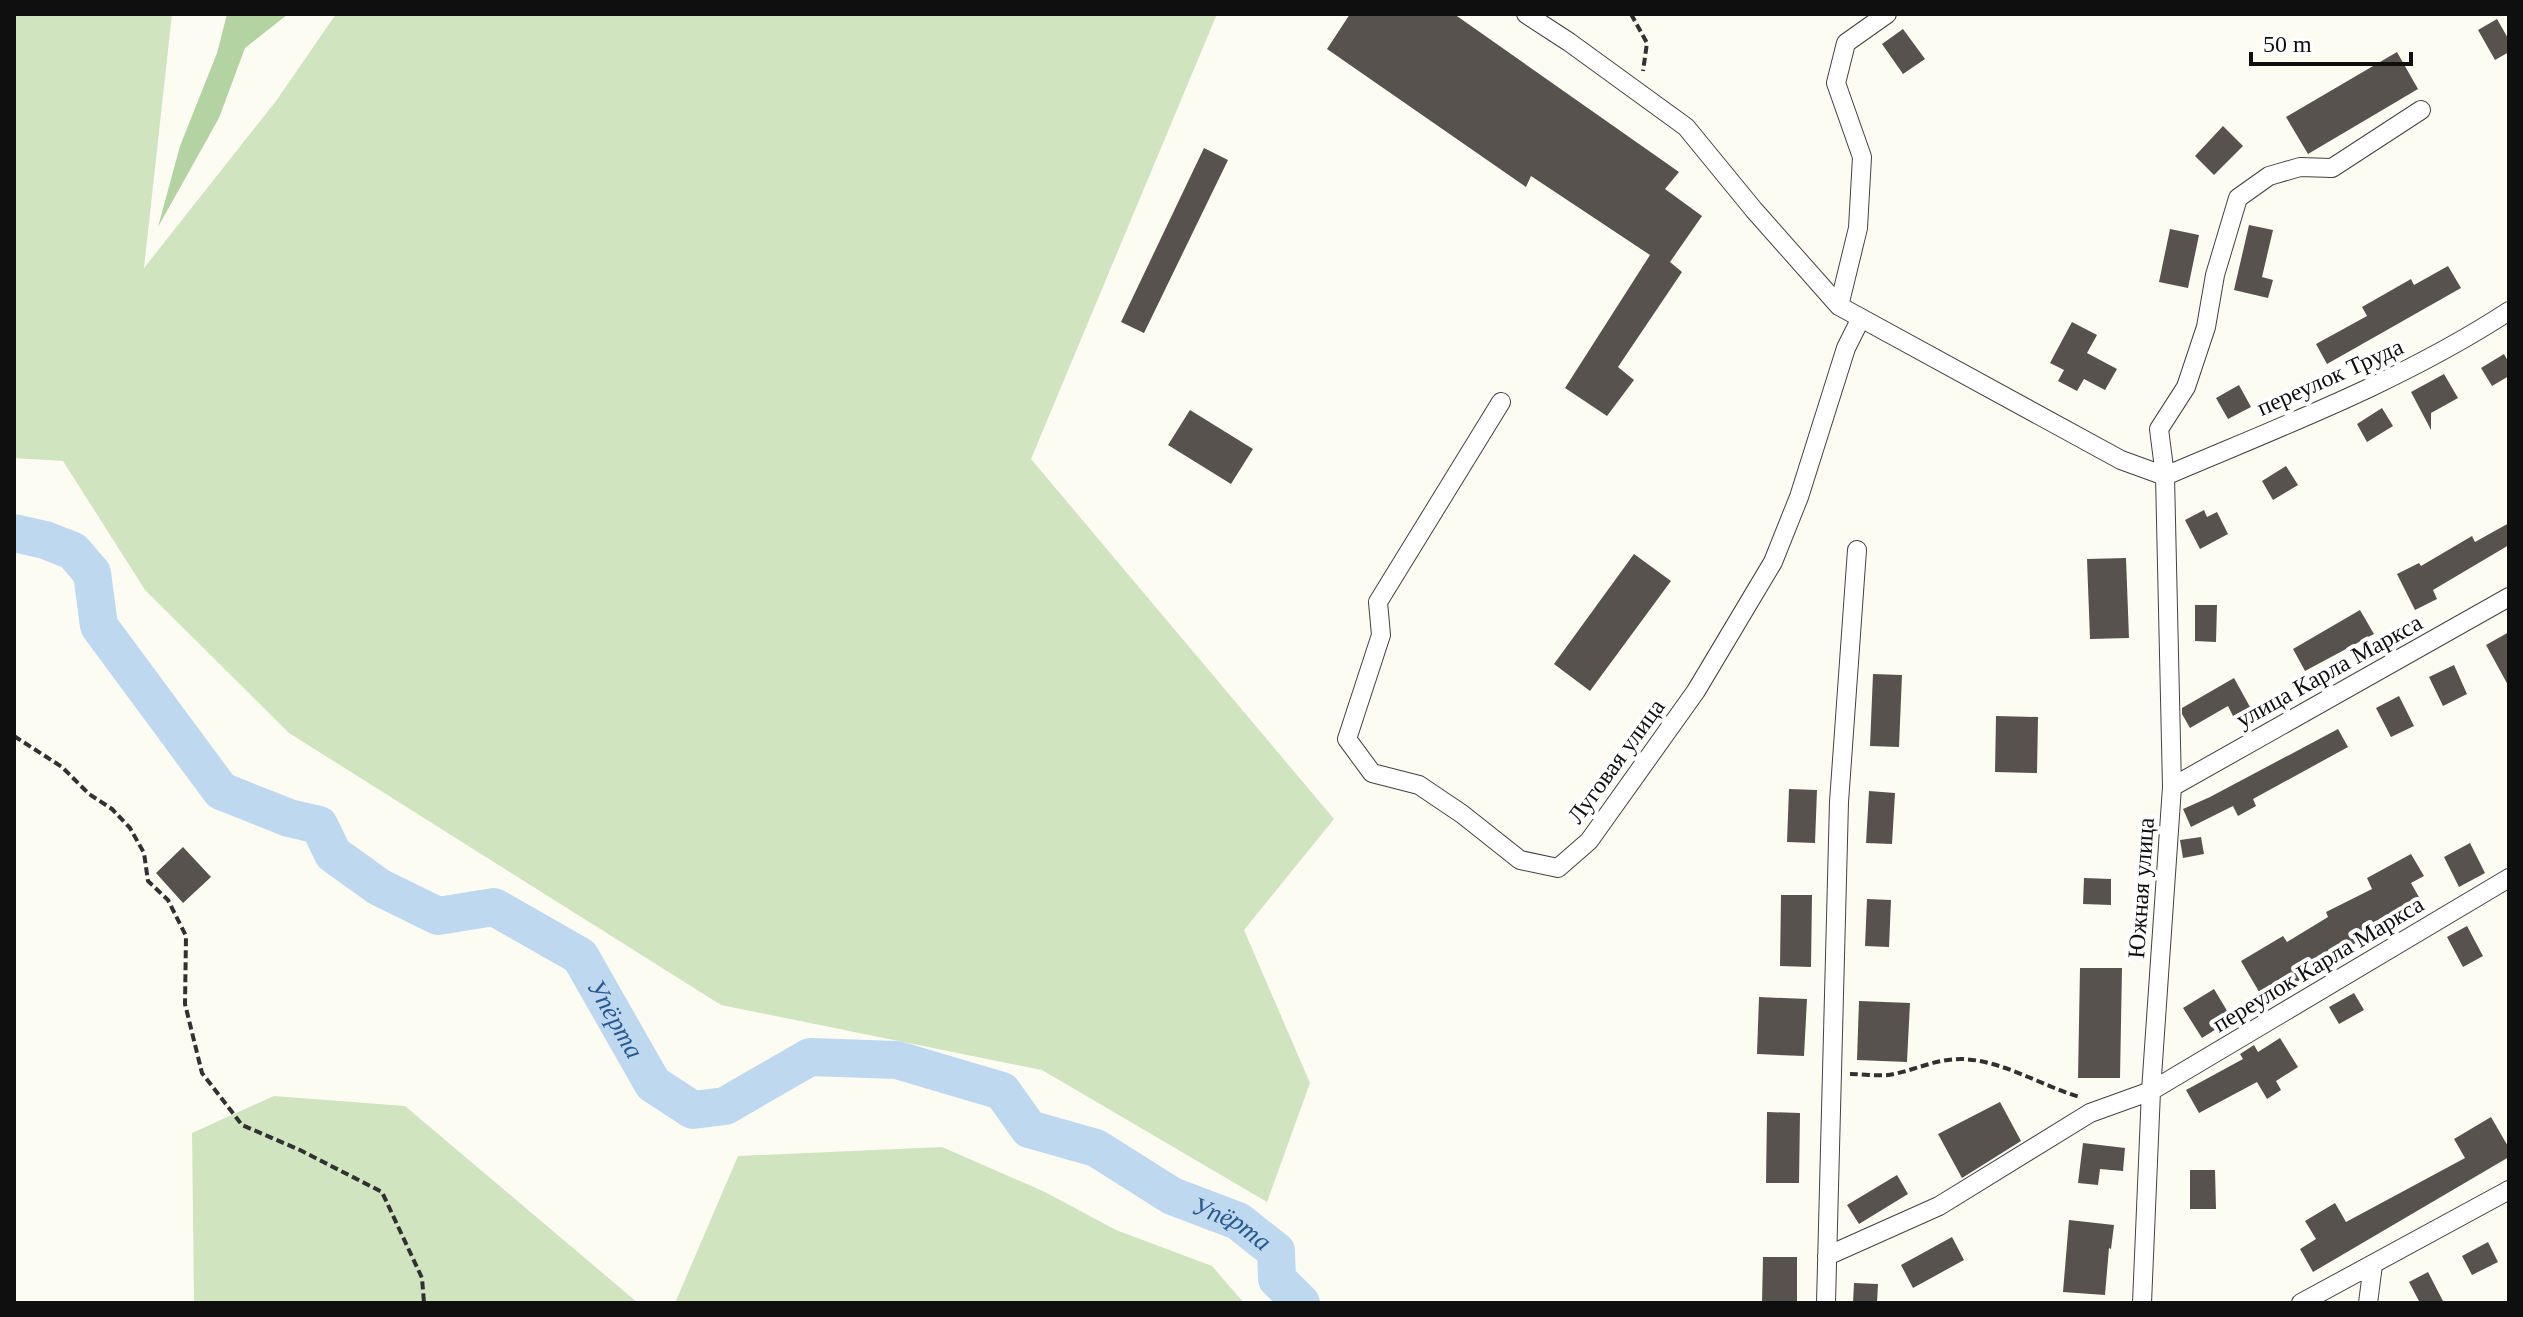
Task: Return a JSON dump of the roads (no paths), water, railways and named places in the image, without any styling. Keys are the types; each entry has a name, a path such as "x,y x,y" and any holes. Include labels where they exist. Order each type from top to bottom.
{"street":[{"path":"1526,14 1686,127 1839,306 2121,460 2165,476"},
{"path":"1839,306 1858,228 1862,157 1836,83 1846,43 1887,14"},
{"name":"Южная улица","path":"2142,1303 2151,1091 2172,787 2165,476 2159,429 2186,387 2206,327 2215,275 2238,198 2269,176 2300,167 2332,168 2421,110"},
{"name":"переулок Труда","path":"2165,476 2359,392 2462,341 2509,311"},
{"name":"Луговая улица","path":"1501,402 1378,602 1381,635 1347,739 1372,773 1419,785 1520,860 1558,868 1589,841 1687,703 1773,562 1799,497 1846,348 1861,318"},
{"path":"1826,1303 1839,802 1857,550"},
{"name":"улица Карла Маркса","path":"2172,787 2509,597"},
{"name":"переулок Карла Маркса","path":"1827,1256 1939,1206 2090,1113 2151,1091 2509,878"},
{"path":"2301,1303 2509,1190"},
{"path":"2368,1303 2373,1265"}],"waterway":[{"name":"Упёрта","path":"14,533 73,551 92,573 99,626 221,791 289,818 319,825 333,854 379,887 438,916 494,907 580,956 653,1084 693,1110 725,1106 810,1057 897,1060 1002,1091 1029,1129 1096,1148 1172,1196 1238,1221 1276,1251 1277,1279 1301,1303"}]}
